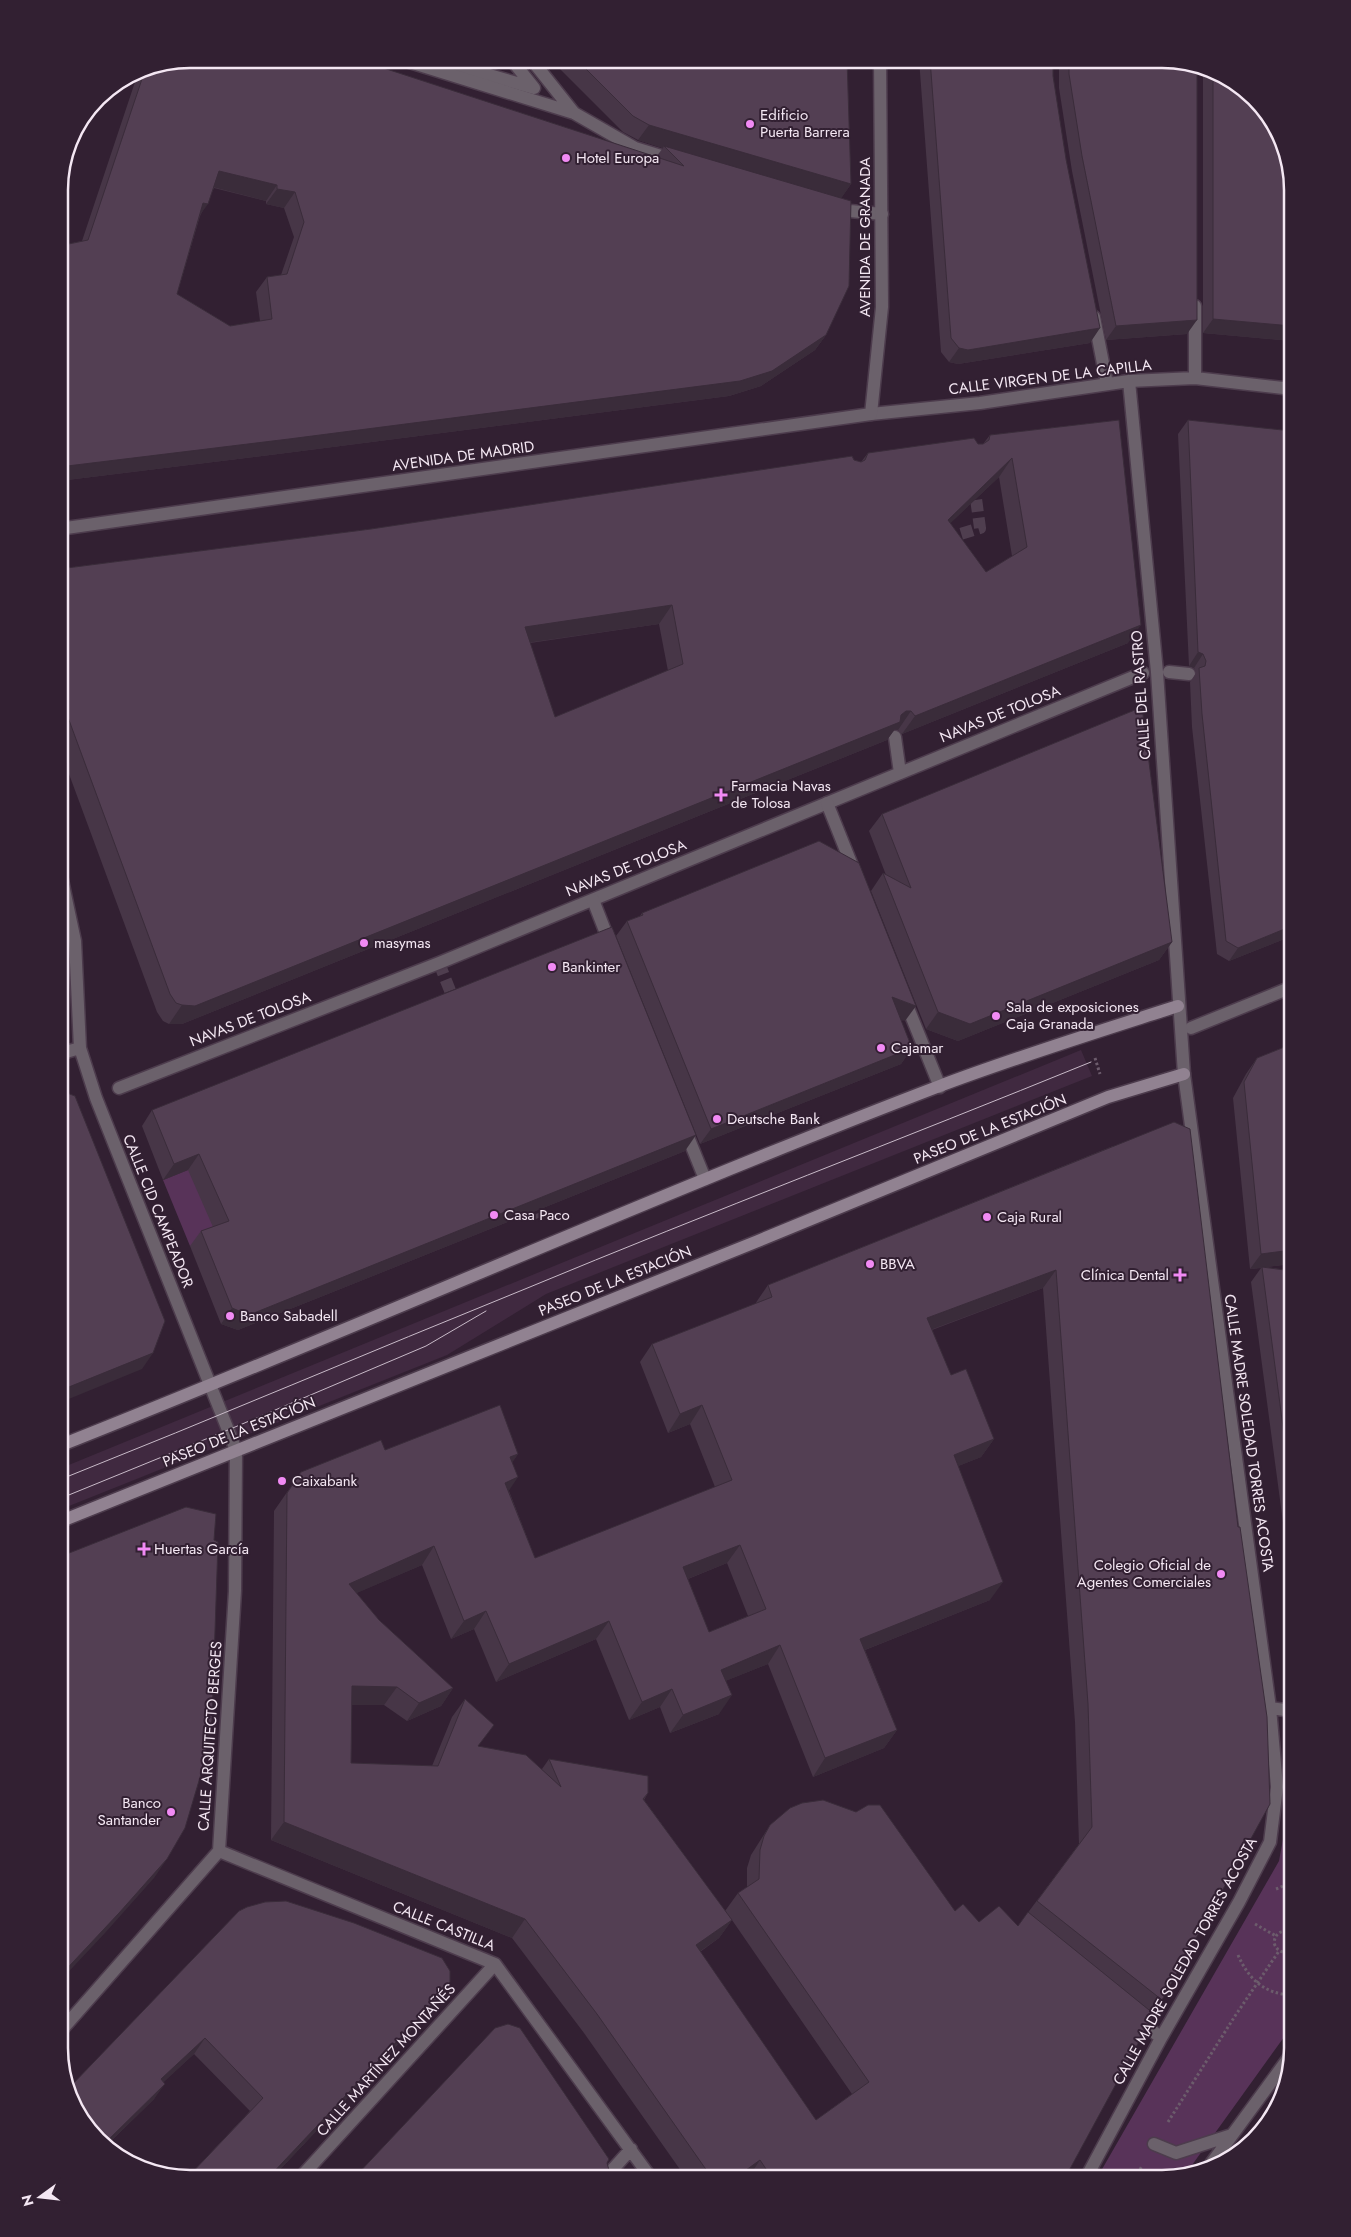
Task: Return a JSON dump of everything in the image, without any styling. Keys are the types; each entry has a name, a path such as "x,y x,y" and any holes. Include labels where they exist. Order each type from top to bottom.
{"main road":[{"path":"68,1442 210,1386 705,1179 940,1086 1178,1006"},
{"name":"PASEO DE LA ESTACIÓN","path":"68,1518 784,1231 1108,1097 1184,1074"}],"street":[{"path":"429,68 574,113 635,148 682,162"},
{"path":"465,68 534,88 518,68"},
{"path":"538,68 574,113"},
{"name":"AVENIDA DE GRANADA","path":"871,414 881,313 880,68"},
{"path":"822,203 850,211 882,214"},
{"path":"1195,290 1195,378"},
{"path":"1092,308 1107,384"},
{"name":"CALLE VIRGEN DE LA CAPILLA","path":"871,414 980,403 1129,381 1195,378 1284,388"},
{"name":"CALLE DEL RASTRO","path":"1129,381 1156,672 1177,963 1178,1006"},
{"name":"AVENIDA DE MADRID","path":"68,528 871,414"},
{"path":"1169,672 1189,674"},
{"name":"NAVAS DE TOLOSA","path":"120,1088 439,963 1143,673"},
{"path":"895,737 900,773"},
{"path":"827,803 859,884"},
{"path":"592,900 614,954"},
{"name":"CALLE CID CAMPEADOR","path":"68,908 75,941 80,1048 96,1098 210,1386"},
{"path":"898,982 940,1086"},
{"path":"1191,1028 1284,990"},
{"name":"CALLE MADRE SOLEDAD TORRES ACOSTA","path":"1090,2170 1161,2038 1239,1902 1270,1842 1277,1787 1270,1708 1184,1074 1178,1006"},
{"path":"68,1051 80,1048"},
{"path":"680,1118 705,1179"},
{"name":"CALLE ARQUITECTO BERGES","path":"68,2023 219,1851 235,1591 236,1450 210,1386"},
{"path":"1270,1708 1284,1710"},
{"name":"CALLE CASTILLA","path":"219,1851 496,1964 645,2169"},
{"name":"CALLE MARTÍNEZ MONTAÑÉS","path":"308,2169 496,1964"},
{"path":"1121,2006 1161,2038"},
{"path":"1216,2157 1281,2068"},
{"path":"1154,2144 1176,2153 1232,2135"},
{"path":"613,2169 631,2149"}],"path":[{"path":"1254,1923 1276,1936"},
{"path":"1284,1932 1281,1932 1276,1936 1274,1943 1279,1951 1284,1952"},
{"path":"1139,2170 1154,2144 1279,1951"},
{"path":"1256,1984 1274,1993 1284,1994"}],"shaded area":[{"path":"1081,1050 1092,1076 546,1294 447,1355 68,1506 68,1465"},
{"path":"234,1151 218,1237 190,1246 163,1180"},
{"path":"1284,1834 1284,2037 1192,2165 1162,2170 1102,2170 1279,1861"}],"building":[{"path":"189,68 384,68 684,166 664,146 851,201 849,286 826,335 772,371 740,381 68,466 68,244 88,240 143,77 173,69","holes":["219,171 277,185 277,189 295,192 304,222 287,274 267,277 272,319 230,326 177,294 203,203 208,204"]},
{"path":"585,68 847,68 851,184 649,125 633,116"},
{"path":"931,68 1053,68 1066,159 1100,328 968,350 959,348 951,338"},
{"path":"1069,68 1170,68 1197,73 1197,320 1116,326 1082,156"},
{"path":"1213,79 1229,88 1253,109 1271,135 1279,158 1284,189 1284,325 1213,319"},
{"path":"1119,420 1141,625 915,716 911,711 906,711 901,715 900,722 195,1006 176,1003 170,994 68,717 68,568 371,529 852,456 854,460 861,462 865,460 868,453 974,438 978,444 983,444 989,440 990,435","holes":["1012,458 1027,547 986,572 948,520","672,605 683,664 555,717 525,627"]},
{"path":"1188,420 1284,430 1284,929 1238,948 1226,941 1202,714 1199,668 1205,666 1206,661 1203,654 1198,652"},
{"path":"1142,707 1172,942 970,1024 938,1012 883,873 911,888 882,814"},
{"path":"819,841 859,863 916,1006 892,997 912,1048 711,1129 627,921 643,915 642,913"},
{"path":"612,927 696,1135 249,1315 232,1308 201,1231 229,1221 199,1154 174,1164 152,1110"},
{"path":"1284,1047 1284,1251 1261,1254 1244,1082 1257,1058"},
{"path":"68,1093 75,1096 165,1321 153,1353 68,1387"},
{"path":"1174,1122 1190,1129 1238,1527 1240,1527 1267,1717 1270,1804 1162,2000 1037,1901 1092,1827 1088,1704 1056,1270 927,1318 951,1375 966,1369 994,1439 954,1455 1003,1582 860,1639 897,1730 825,1758 780,1645 721,1670 732,1695 683,1715 672,1689 642,1702 609,1621 509,1664 486,1611 464,1621 434,1546 349,1584 379,1620 453,1688 419,1703 397,1687 352,1686 351,1763 438,1766 465,1699 494,1725 478,1746 526,1755 561,1787 549,1759 648,1776 648,1793 643,1799 732,1920 696,1945 816,2120 869,2082 738,1893 759,1879 760,1850 764,1836 770,1825 790,1808 802,1803 823,1800 856,1812 868,1805 880,1805 955,1911 963,1904 979,1922 999,1906 1018,1926 1028,1912 1154,2014 1069,2170 766,2170 760,2160 747,2170 706,2170 597,2014 525,1919 284,1822 287,1493 301,1472 381,1440 385,1450 500,1405 518,1454 510,1457 518,1477 505,1483 535,1558 732,1480 702,1405 680,1414 652,1344 772,1297 768,1285","holes":["740,1545 766,1609 709,1632 683,1567"]},
{"path":"1262,1267 1284,1270 1284,1435"},
{"path":"186,1507 216,1514 214,1540 218,1542 212,1720 201,1774 185,1828 167,1859 68,1967 68,1553"},
{"path":"286,1901 354,1923 442,1958 450,1971 450,1982 446,1989 276,2169 196,2169 263,2098 205,2038 161,2079 165,2084 109,2139 88,2115 80,2102 73,2084 239,1911 265,1902"},
{"path":"508,2024 520,2028 609,2159 607,2163 609,2169 362,2169 495,2028"}],"tunnel":[{"path":"944,539 980,528 974,484"},
{"path":"439,963 457,1008"},
{"path":"532,1196 541,1217"}],"tram line":[{"path":"68,1476 596,1260 1091,1062"},
{"path":"68,1495 426,1346 486,1311"}],"place":[{"name":"Edificio Puerta Barrera","path":"750,124"},
{"name":"Hotel Europa","path":"566,158"},
{"name":"Farmacia Navas de Tolosa","path":"721,795"},
{"name":"masymas","path":"364,943"},
{"name":"Bankinter","path":"552,967"},
{"name":"Sala de exposiciones Caja Granada","path":"996,1016"},
{"name":"Cajamar","path":"881,1048"},
{"name":"Deutsche Bank","path":"717,1119"},
{"name":"Casa Paco","path":"494,1215"},
{"name":"Caja Rural","path":"987,1217"},
{"name":"BBVA","path":"870,1264"},
{"name":"Clínica Dental","path":"1180,1275"},
{"name":"Banco Sabadell","path":"230,1316"},
{"name":"Caixabank","path":"282,1481"},
{"name":"Huertas García","path":"144,1549"},
{"name":"Colegio Oficial de Agentes Comerciales","path":"1221,1574"},
{"name":"Banco Santander","path":"171,1812"}]}
